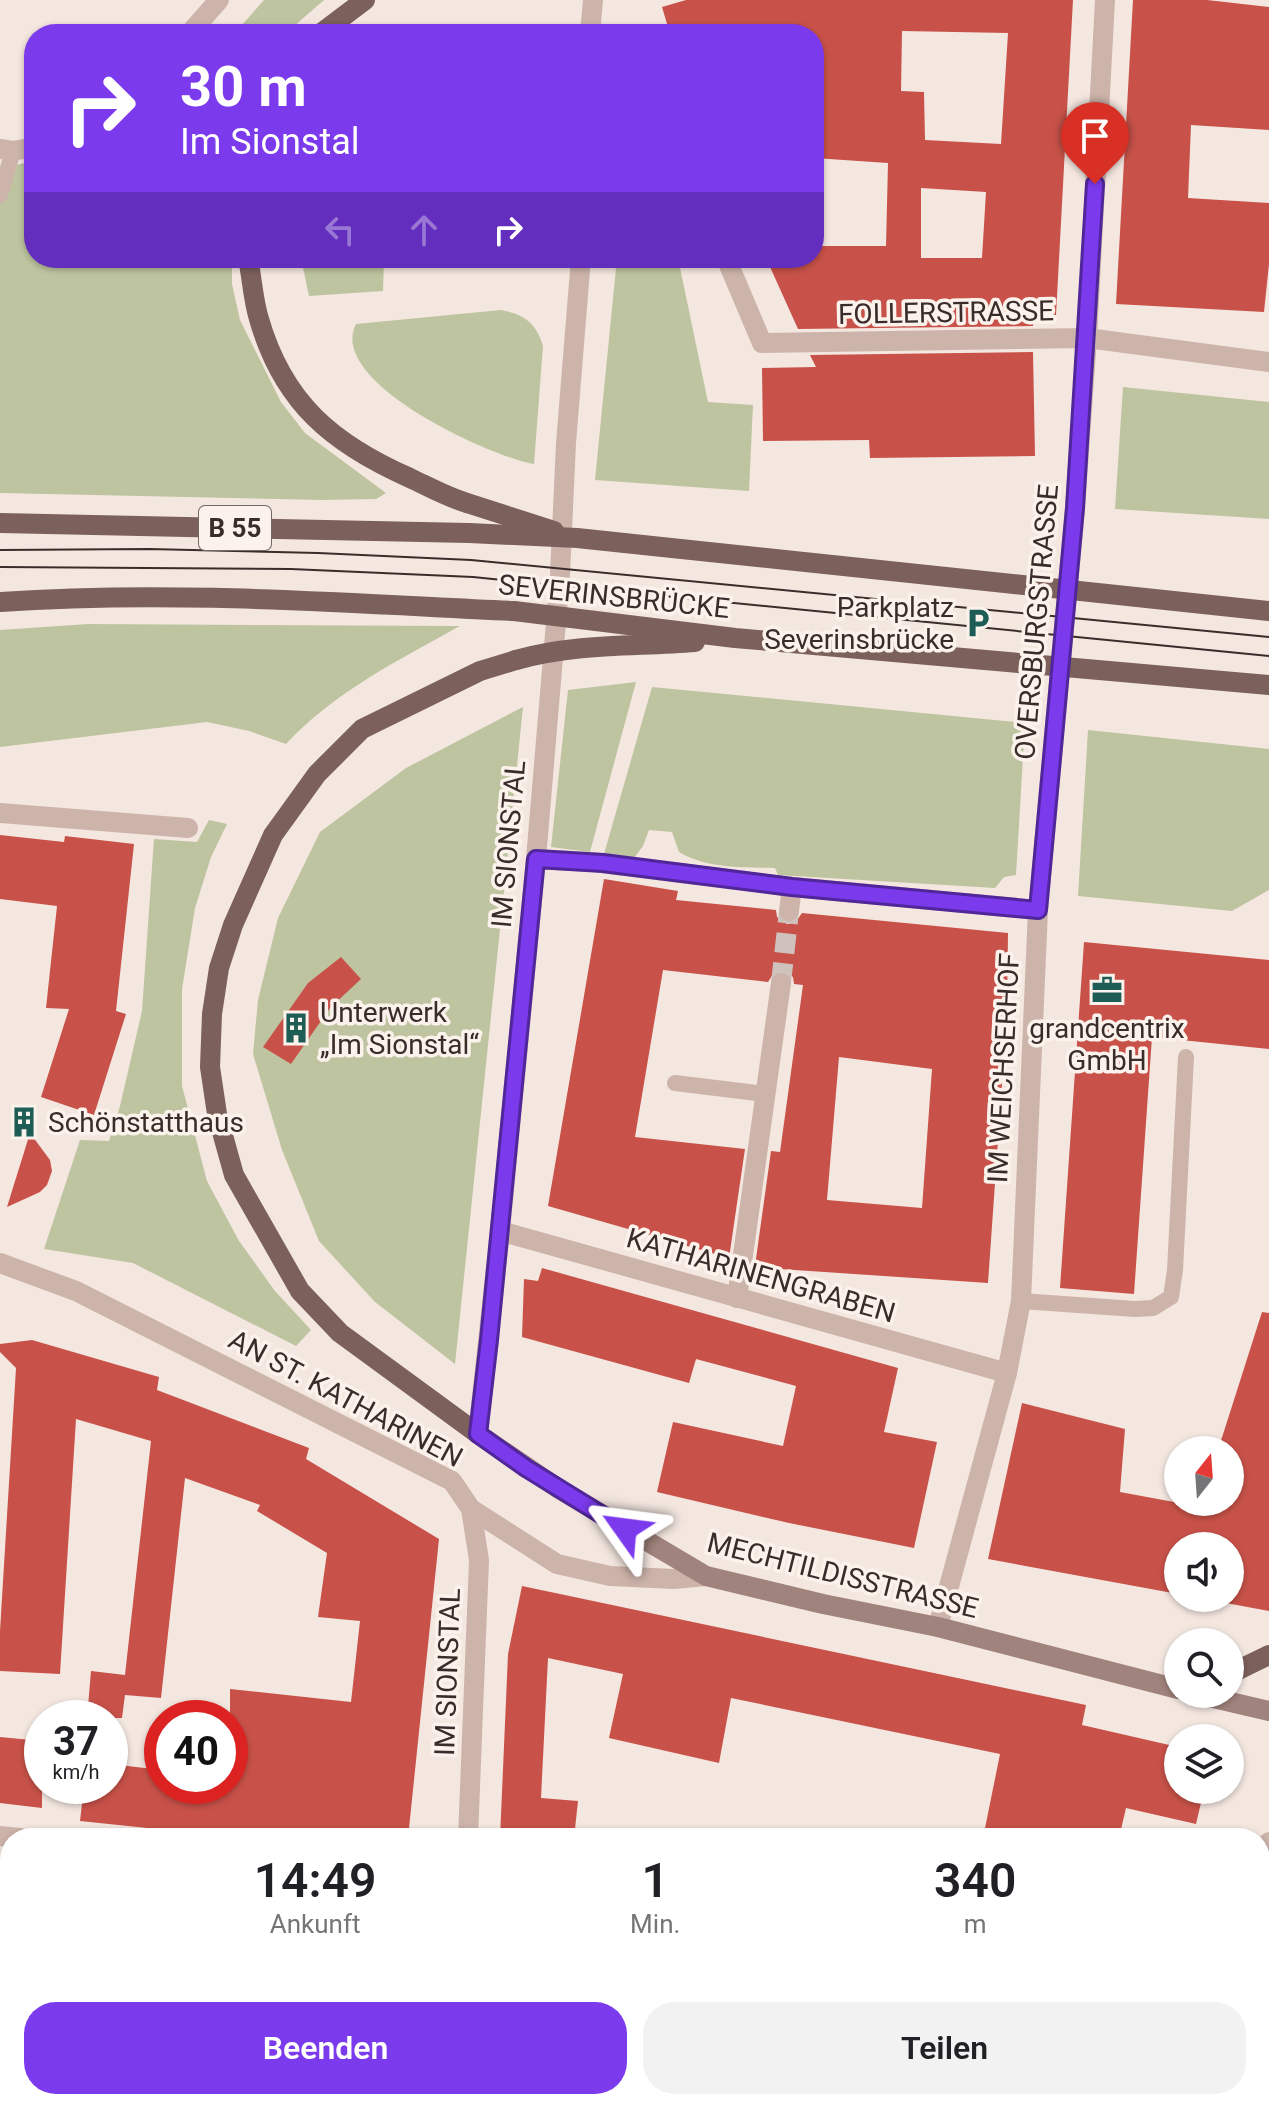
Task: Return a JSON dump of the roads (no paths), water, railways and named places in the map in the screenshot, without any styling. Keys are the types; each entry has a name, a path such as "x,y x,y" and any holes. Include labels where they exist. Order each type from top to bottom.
{"main road":[{"path":"333,24 365,0"},
{"path":"250,268 259,319 278,365 295,395 318,423 349,447 382,466 467,503 577,538"},
{"name":"SEVERINSBRÜCKE","path":"0,523 577,538 1269,611"},
{"name":"SEVERINSBRÜCKE","path":"0,602 86,596 246,598 514,611 735,638 1269,685"},
{"path":"478,1434 340,1333 300,1291 234,1175 217,1114 210,1067 212,1014 219,968 233,925 273,835 317,774 362,729 480,671 553,650 735,638"},
{"path":"1244,1667 1269,1655"}],"street":[{"path":"198,24 219,0"},
{"path":"591,24 593,0"},
{"name":"OVERSBURGSTRASSE","path":"1038,910 1075,508 1105,0"},
{"name":"IM SIONSTAL","path":"478,1434 536,859 560,575 566,443 580,268"},
{"name":"FOLLERSTRASSE","path":"730,268 762,343 1087,338 1269,362"},
{"path":"0,813 188,828"},
{"path":"536,859 603,863 792,887 1038,910"},
{"path":"789,911 792,887"},
{"name":"IM WEICHSERHOF","path":"938,1627 1007,1373 1021,1301 1038,910"},
{"path":"737,1298 781,983"},
{"name":"KATHARINENGRABEN","path":"500,1231 1007,1373"},
{"name":"AN ST. KATHARINEN","path":"0,1263 76,1291 452,1481 471,1509 557,1564 610,1576 674,1579 706,1576"},
{"name":"MECHTILDISSTRASSE","path":"478,1434 559,1489 706,1576 938,1627 1164,1685"},
{"name":"IM SIONSTAL","path":"468,1828 479,1560 471,1509"},
{"path":"1244,1705 1269,1711"}],"lane":[{"path":"0,195 7,150"},
{"path":"1021,1301 1135,1309 1153,1308 1171,1297 1186,1057"},
{"path":"675,1083 765,1094"}],"tunnel":[{"path":"781,983 789,911"}],"tram line":[{"path":"0,550 149,549 471,560 1269,637"},
{"path":"0,567 291,569 473,577 1269,656"}],"place":[{"name":"Parkplatz Severinsbrücke","path":"978,623"},
{"name":"grandcentrix GmbH","path":"1107,990"},
{"name":"Unterwerk „Im Sionstal“","path":"296,1028"},
{"name":"Schönstatthaus","path":"24,1122"}]}
